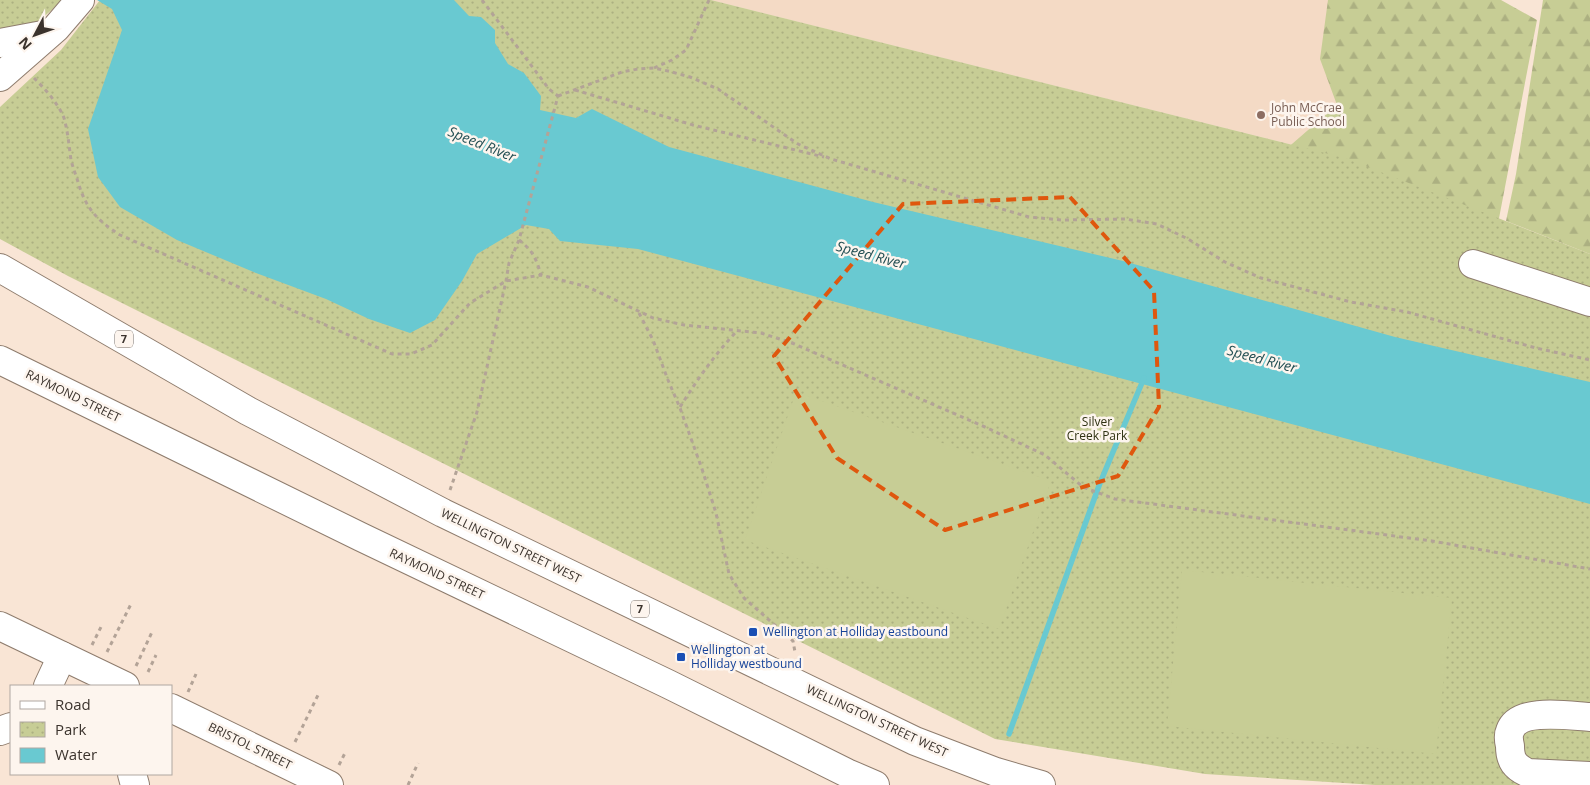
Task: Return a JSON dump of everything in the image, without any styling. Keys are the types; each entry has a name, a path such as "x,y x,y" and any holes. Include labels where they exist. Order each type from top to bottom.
{"street":[{"path":"10,69 48,34 80,0"},
{"path":"0,43 48,34"},
{"path":"1473,264 1590,302"},
{"name":"WELLINGTON STREET WEST","path":"0,268 248,411 443,513 914,741 996,772 1041,785"},
{"name":"RAYMOND STREET","path":"0,360 361,537 668,684 845,779 875,785"},
{"path":"0,626 62,656 130,676"},
{"path":"48,685 62,656"},
{"name":"BRISTOL STREET","path":"180,700 334,775"},
{"path":"1590,717 1532,715 1513,725 1509,732 1512,762 1528,773 1590,776"}],"path":[{"path":"482,0 549,89 558,96"},
{"path":"654,68 672,60 686,50 709,0"},
{"path":"558,96 622,72 654,68 690,77 718,89 798,144 831,159"},
{"path":"10,69 50,95 63,116 68,134 72,163 87,206 96,218 108,227 129,239 392,354 411,354 432,345 470,303 506,282 541,275 588,287 653,318 684,325 761,333 792,343 985,426 1045,456 1084,487 1115,500 1432,542 1590,570"},
{"path":"574,90 693,125 831,159 1029,217 1062,220 1126,219 1157,224 1188,239 1225,262 1261,278 1351,302 1407,312 1536,348 1590,360"},
{"path":"443,513 477,412 509,263 519,240 558,96"},
{"path":"519,240 528,247 536,259 541,275"},
{"path":"639,312 653,340 680,408 712,498 729,574 744,598 793,641 795,652"},
{"path":"680,408 694,384 726,342 737,331"},
{"path":"107,652 131,604"},
{"path":"92,645 102,625"},
{"path":"130,676 153,630"},
{"path":"148,672 156,655"},
{"path":"180,700 196,674"},
{"path":"295,744 319,693"},
{"path":"334,775 344,753"},
{"path":"408,785 418,763"}],"highlighted area":[{"path":"1070,197 1154,291 1159,407 1118,476 945,530 837,458 774,356 903,204"}],"shaded area":[{"name":"John McCrae Public School","path":"711,0 1368,0 1345,158"}],"green space":[{"path":"0,0 63,0 0,55"},
{"name":"Silver Creek Park","path":"100,0 711,0 1345,158 1590,254 1590,785 1375,785 1205,774 995,739 68,276 0,239 0,107 61,50"},
{"path":"1328,0 1501,0 1537,20 1473,354 1270,163 1337,105 1320,59"},
{"path":"1543,0 1590,0 1590,254 1506,221 1516,174"},
{"path":"796,392 1051,481 999,629 745,540"},
{"path":"1182,570 1452,598 1436,754 1167,726"}],"water":[{"name":"Speed River","path":"97,0 454,0 469,16 481,17 495,30 495,43 508,64 524,73 541,96 540,110 576,118 592,109 669,147 873,202 1123,261 1395,337 1590,382 1590,504 638,249 560,241 549,229 526,225 477,254 462,281 435,320 410,333 369,319 326,299 256,273 177,240 120,207 98,177 88,129 122,30 112,9"}],"waterway":[{"path":"1009,734 1100,483 1144,378"}],"place":[{"name":"John McCrae Public School","path":"1261,115"},
{"name":"Wellington at Holliday eastbound","path":"753,632"},
{"name":"Wellington at Holliday westbound","path":"681,657"}]}
